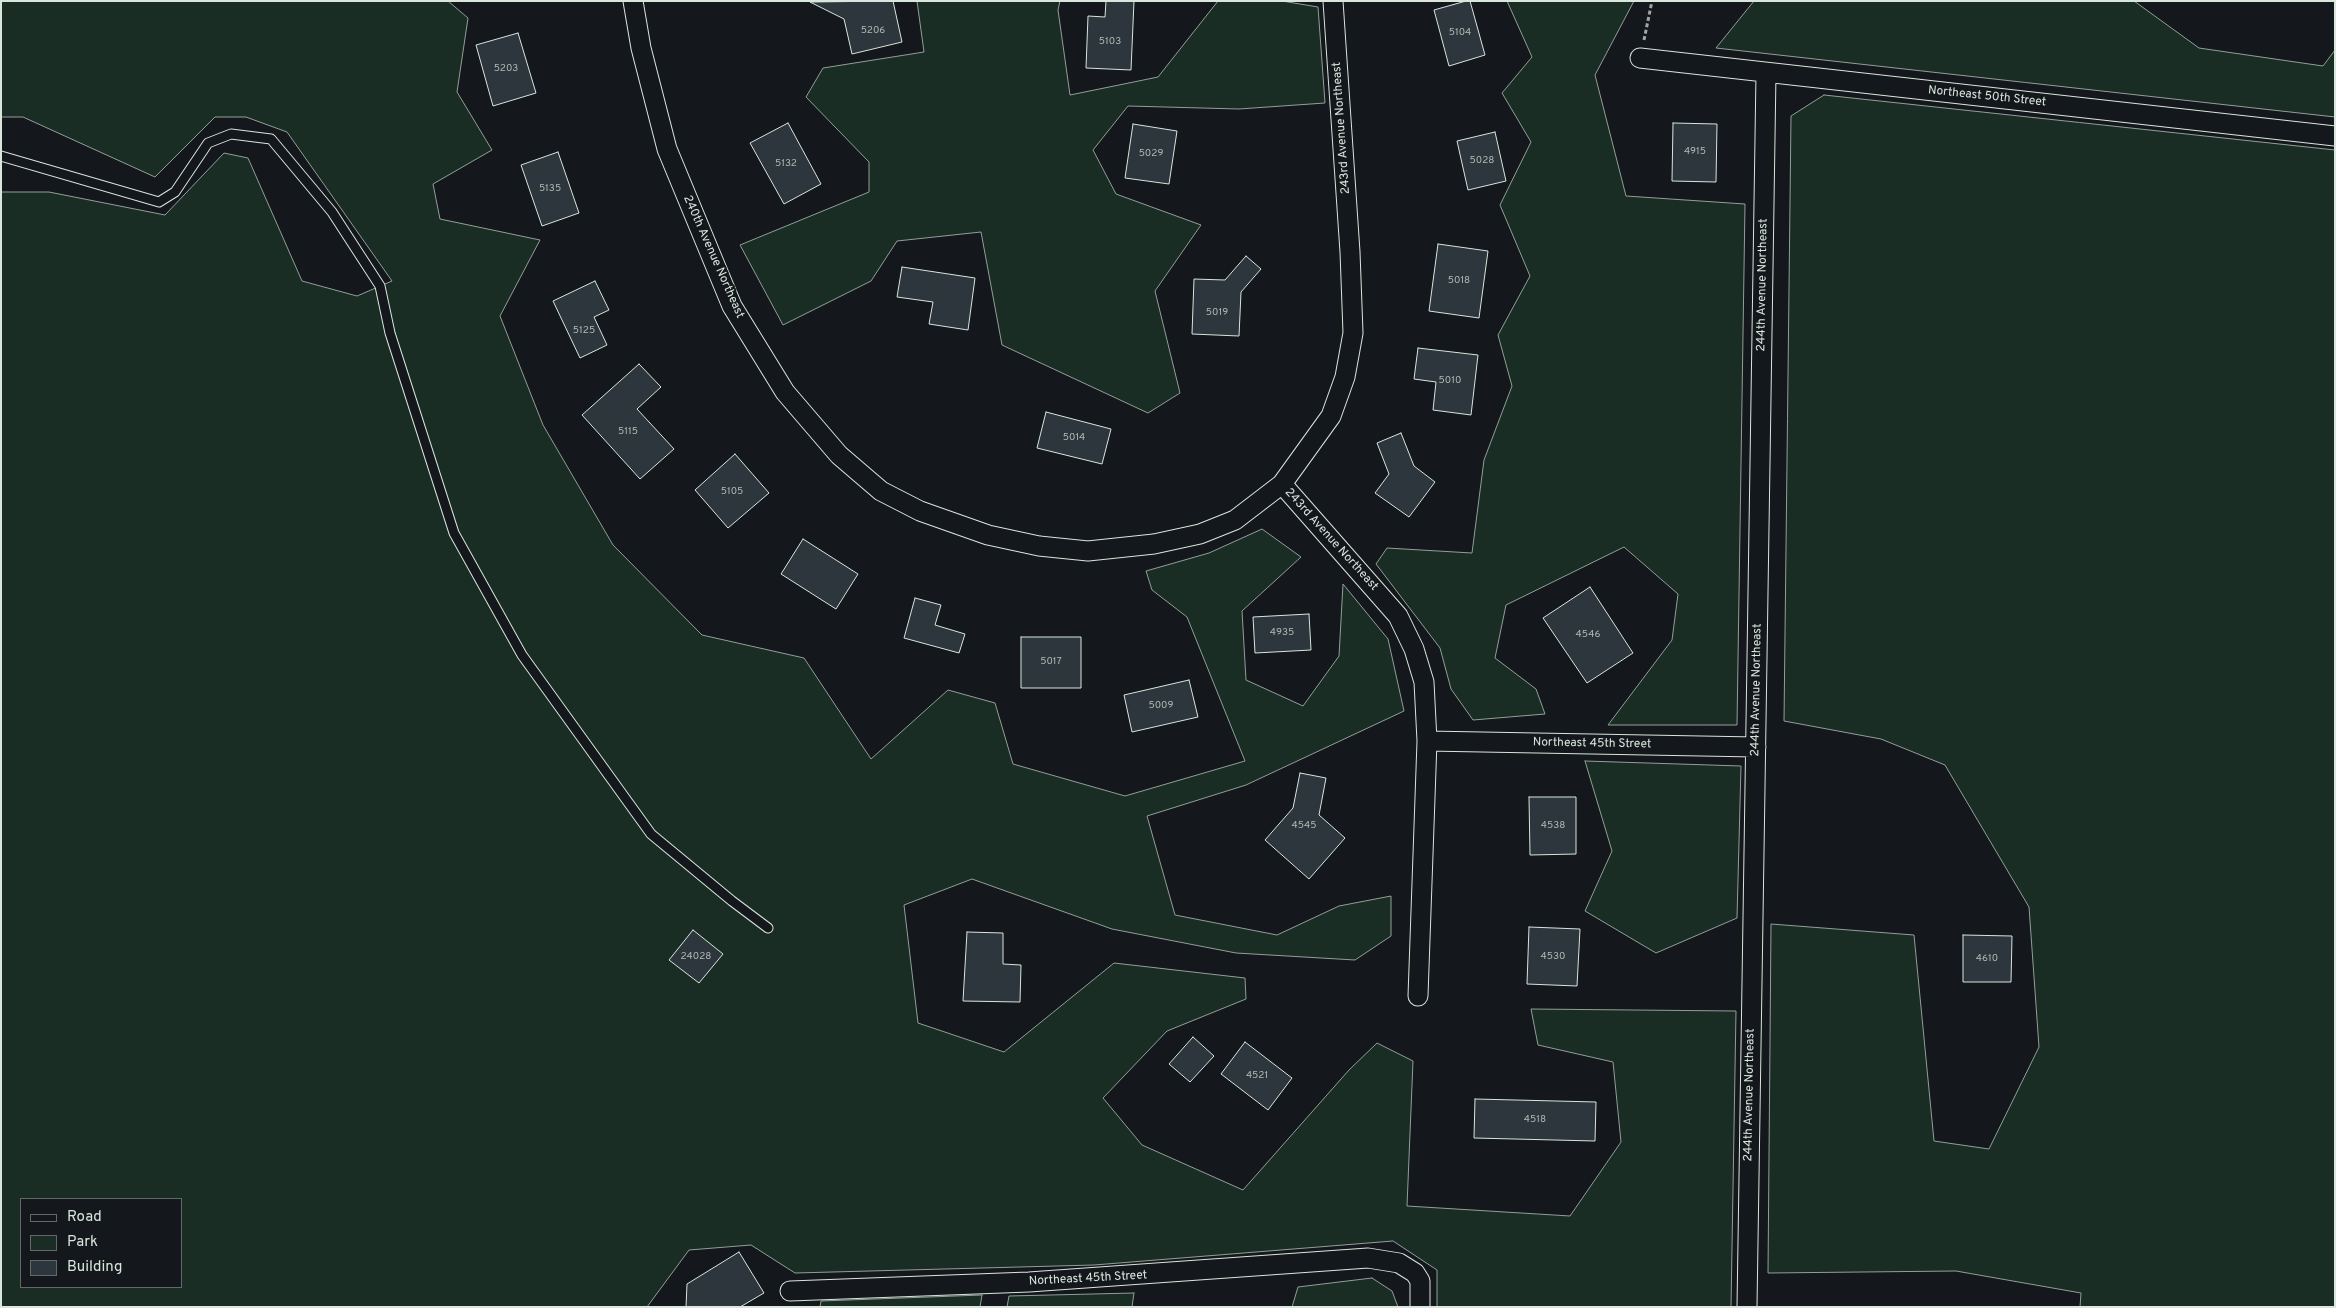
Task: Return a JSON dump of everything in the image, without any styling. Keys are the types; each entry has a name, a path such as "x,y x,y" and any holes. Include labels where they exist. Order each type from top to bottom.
{"street":[{"name":"240th Avenue Northeast","path":"632,1 641,48 667,149 732,306 785,392 839,455 881,490 920,511 988,536 1040,546 1088,551 1154,544 1200,534 1235,520 1282,484"},
{"name":"243rd Avenue Northeast","path":"1334,1 1350,252 1353,334 1345,377 1331,416 1282,484 1398,616 1414,649 1424,682 1427,741 1418,996"},
{"name":"Northeast 50th Street","path":"1640,58 2335,136"},
{"name":"244th Avenue Northeast","path":"1747,1307 1766,73"},
{"name":"Northeast 45th Street","path":"1427,741 1756,747"},
{"name":"Northeast 45th Street","path":"790,1290 1039,1282 1368,1258 1386,1259 1409,1267 1420,1281 1420,1307"}],"lane":[{"path":"1,156 158,202 175,192 208,143 231,134 271,138 332,212 380,286 390,333 454,533 522,655 651,834 768,928"}],"path":[{"path":"1640,58 1652,1"}],"green space":[{"path":"1,1 448,1 468,18 457,92 492,150 433,184 440,219 540,240 500,316 543,425 613,545 702,635 804,658 871,759 948,690 995,703 1013,764 1125,796 1245,761 1187,617 1152,590 1146,571 1209,553 1262,529 1301,557 1242,611 1246,680 1303,706 1339,656 1343,584 1388,639 1404,711 1246,785 1147,816 1175,915 1277,935 1339,906 1391,896 1391,936 1355,960 1236,953 1112,929 972,879 904,905 918,1023 1004,1052 1114,963 1245,978 1246,999 1167,1031 1103,1098 1142,1145 1243,1190 1349,1070 1377,1043 1413,1061 1407,1206 1570,1216 1621,1142 1613,1062 1538,1045 1531,1009 1736,1011 1731,1307 1437,1307 1437,1270 1393,1241 1094,1265 795,1273 751,1245 689,1250 647,1307 1,1307 1,192 49,192 165,215 224,153 248,158 302,281 357,296 392,281 287,132 246,117 215,117 155,177 23,117 1,117"},
{"path":"917,1 1060,1 1058,10 1070,95 1158,77 1218,1 1282,1 1318,7 1325,103 1239,109 1128,106 1093,150 1116,194 1201,225 1155,291 1180,393 1148,413 1002,345 981,232 897,241 871,281 783,325 740,245 869,192 869,162 806,97 823,68 924,52"},
{"path":"1507,1 1634,1 1595,75 1626,196 1745,204 1737,725 1608,725 1672,640 1678,594 1624,547 1506,605 1495,658 1536,689 1545,714 1473,720 1451,689 1440,648 1376,564 1387,548 1472,553 1484,460 1512,386 1498,335 1530,276 1500,205 1531,142 1502,93 1532,57"},
{"path":"1754,1 2134,1 2199,48 2323,66 2335,50 2335,117 1716,48"},
{"path":"1824,95 2335,150 2335,1307 2080,1307 2081,1293 1956,1271 1768,1273 1771,924 1914,935 1934,1141 1989,1149 2039,1047 2029,907 1945,765 1881,739 1784,721 1791,116"},
{"path":"1585,761 1741,766 1737,918 1656,953 1585,911 1612,851"},
{"path":"1372,1278 1392,1291 1398,1307 1292,1307 1298,1287"},
{"path":"1134,1293 1132,1307 1007,1307 1009,1296"},
{"path":"982,1295 980,1307 820,1307 821,1301"}],"building":[{"path":"893,1 902,42 852,54 844,19 810,2"},
{"path":"1106,1 1134,1 1131,70 1086,68 1088,16 1105,17"},
{"path":"1470,1 1485,55 1449,66 1434,10"},
{"path":"518,33 536,93 493,106 476,45"},
{"path":"788,123 821,184 784,204 750,143"},
{"path":"1673,123 1717,124 1716,182 1672,181"},
{"path":"1133,124 1177,131 1169,184 1125,178"},
{"path":"1495,132 1506,181 1468,190 1457,141"},
{"path":"558,152 579,213 542,226 521,165"},
{"path":"1438,244 1488,251 1479,318 1429,311"},
{"path":"1246,256 1261,269 1241,292 1239,336 1192,334 1194,279 1225,280"},
{"path":"902,267 975,278 968,330 929,324 933,302 897,297"},
{"path":"595,281 609,310 594,317 607,345 580,358 553,301"},
{"path":"1418,348 1478,355 1471,415 1433,410 1436,382 1414,379"},
{"path":"639,364 661,387 637,409 674,449 640,479 582,415"},
{"path":"1046,412 1111,429 1102,464 1037,448"},
{"path":"1401,433 1414,466 1435,482 1409,517 1375,493 1389,474 1377,443"},
{"path":"735,454 769,493 728,528 695,490"},
{"path":"803,539 858,574 836,609 781,574"},
{"path":"1590,587 1633,653 1587,683 1543,618"},
{"path":"915,598 941,605 935,625 965,634 959,653 904,638"},
{"path":"1309,614 1311,650 1255,653 1253,617"},
{"path":"1021,637 1081,637 1081,688 1021,688"},
{"path":"1189,680 1198,717 1132,732 1124,695"},
{"path":"1300,773 1326,778 1319,815 1345,838 1309,879 1265,840 1293,808"},
{"path":"1529,797 1576,797 1576,854 1530,855"},
{"path":"1529,927 1580,929 1577,986 1527,984"},
{"path":"693,930 723,954 699,983 669,960"},
{"path":"967,932 1003,933 1003,964 1021,965 1020,1002 963,1001"},
{"path":"1963,935 2012,936 2011,982 1963,982"},
{"path":"1193,1037 1214,1056 1190,1082 1169,1064"},
{"path":"1245,1042 1292,1078 1268,1110 1221,1074"},
{"path":"1475,1099 1596,1102 1595,1141 1474,1138"},
{"path":"739,1252 764,1293 740,1307 686,1307 687,1284"}]}
